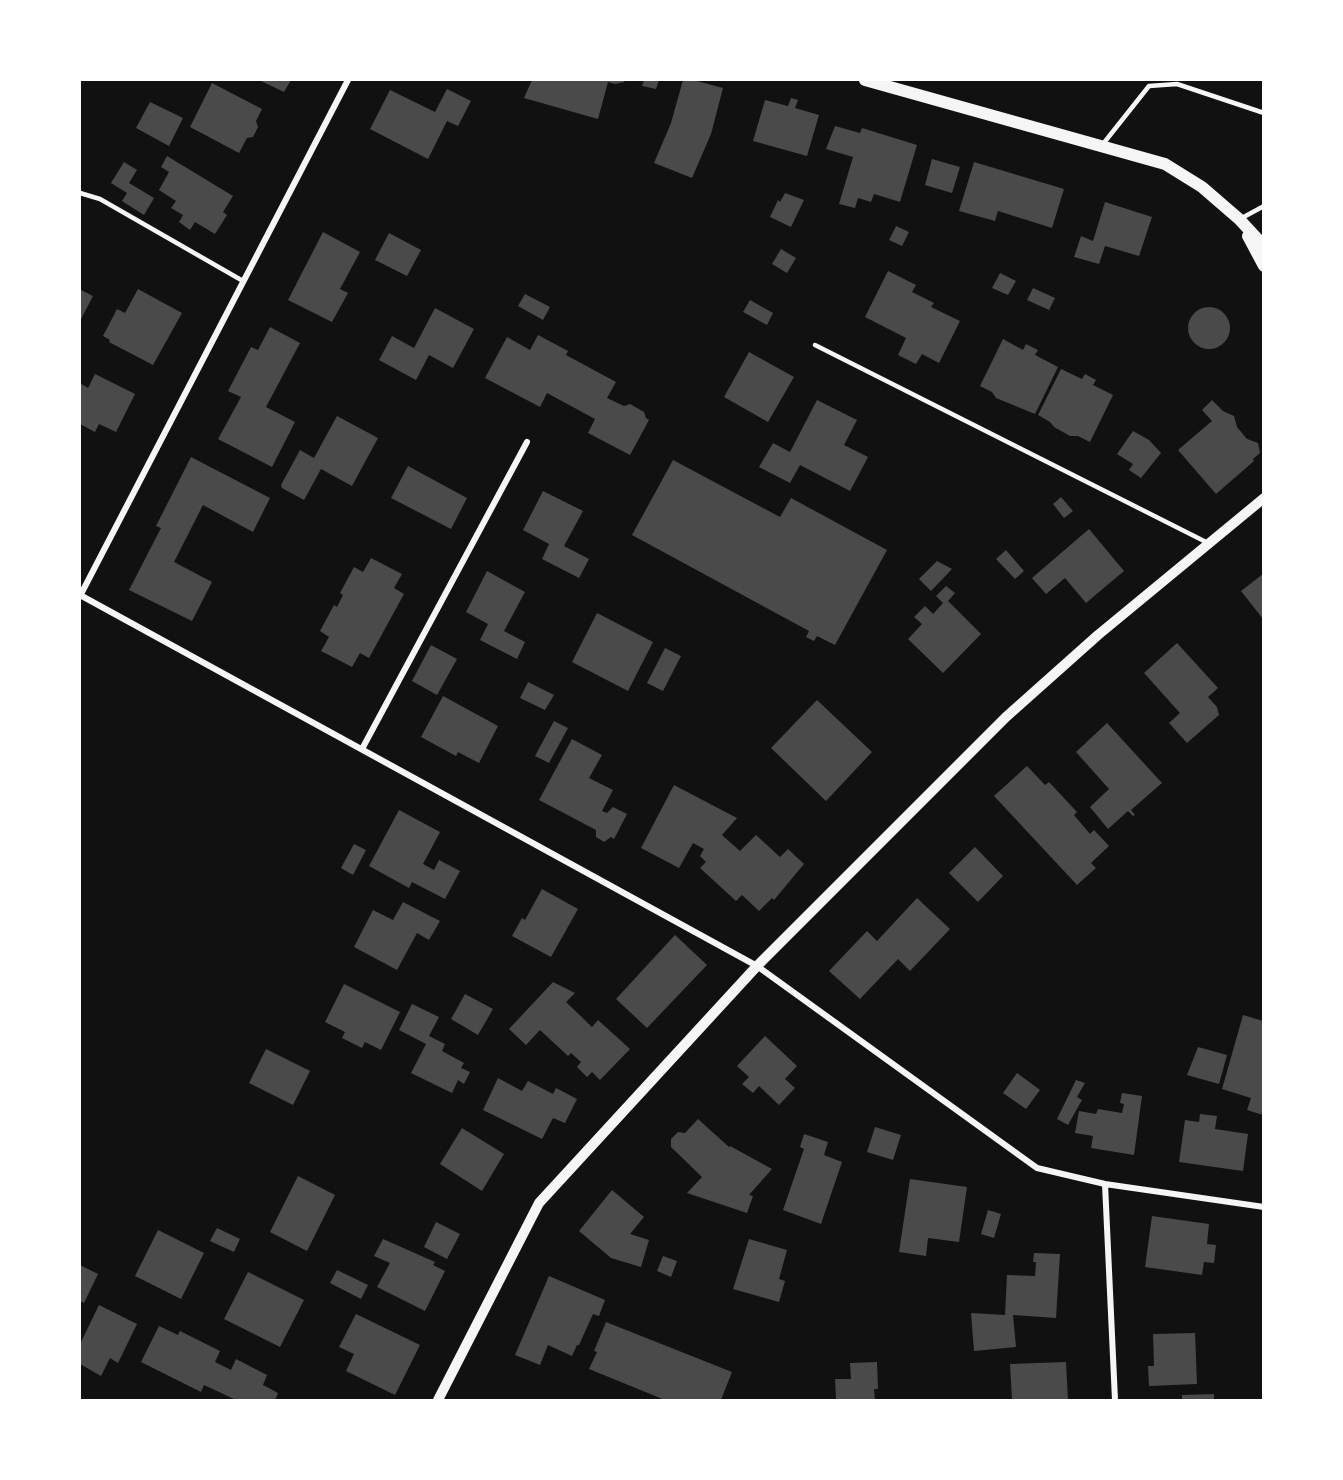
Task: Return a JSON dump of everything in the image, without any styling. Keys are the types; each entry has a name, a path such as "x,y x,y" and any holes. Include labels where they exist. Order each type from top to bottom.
{"main road":[{"path":"865,80 1165,164 1202,187 1239,219 1263,246"},
{"path":"1239,219 1263,266"}],"street":[{"path":"348,80 80,596 757,966 1037,1168 1105,1184 1263,1208"},
{"path":"362,749 527,442"},
{"path":"438,1401 539,1203 757,966 1006,717 1098,635 1263,498"},
{"path":"1105,1184 1115,1401"}],"lane":[{"path":"1101,146 1149,86 1176,84 1263,113"},
{"path":"80,193 100,199 243,281"},
{"path":"1239,219 1263,206"},
{"path":"815,345 1208,543"}],"building":[{"path":"259,80 291,80 284,92"},
{"path":"532,80 625,80 615,84 608,82 598,119 524,98"},
{"path":"644,80 659,80 656,89 642,86"},
{"path":"683,80 693,80 723,88 711,134 692,178 654,163 671,123"},
{"path":"212,83 262,109 256,121 258,127 253,137 247,138 239,153 190,127"},
{"path":"447,89 471,101 458,126 447,121 428,159 370,129 390,90 435,112"},
{"path":"791,98 798,100 795,108 819,115 807,156 753,141 765,100 788,106"},
{"path":"150,102 183,118 169,146 136,128"},
{"path":"835,126 860,133 862,128 917,145 900,202 874,194 871,202 858,198 855,208 839,204 853,157 826,149"},
{"path":"167,156 233,196 223,212 227,215 215,234 195,222 190,230 179,222 183,215 171,208 176,201 159,190 169,172 161,167"},
{"path":"932,159 960,167 952,193 925,185"},
{"path":"124,162 137,170 129,183 154,198 144,215 122,201 127,193 111,183"},
{"path":"974,162 1064,189 1052,228 998,211 995,221 959,211"},
{"path":"785,193 804,200 791,227 770,217 778,200 780,202"},
{"path":"1105,202 1152,217 1139,256 1105,246 1099,264 1074,257 1081,236 1093,241"},
{"path":"896,226 909,232 902,246 889,240"},
{"path":"323,232 360,252 340,289 348,293 332,322 288,300"},
{"path":"389,233 421,250 407,276 375,260"},
{"path":"781,249 796,258 787,273 772,264"},
{"path":"888,271 916,285 912,292 934,303 931,307 960,321 939,363 922,354 916,364 898,355 906,338 865,317"},
{"path":"1000,273 1016,281 1008,295 992,288"},
{"path":"1033,288 1055,298 1049,310 1027,300"},
{"path":"138,289 182,313 153,365 109,342 110,340 103,336 117,309 125,313"},
{"path":"81,290 93,296 80,321 80,293"},
{"path":"525,294 550,307 543,320 518,306"},
{"path":"750,300 773,313 767,325 743,312"},
{"path":"1209,307 1224,313 1230,328 1224,343 1209,349 1194,343 1188,328 1194,313"},
{"path":"435,308 474,329 453,368 429,355 416,380 379,360 392,336 414,348"},
{"path":"270,327 300,343 266,407 295,422 272,467 218,439 241,397 228,391 251,347 258,350"},
{"path":"538,335 568,351 566,355 616,382 607,398 624,406 630,404 644,412 649,420 630,455 588,433 595,419 547,393 540,407 485,378 507,337 530,350"},
{"path":"1003,339 1023,350 1026,344 1038,350 1035,355 1058,367 1035,414 996,398 992,392 980,386"},
{"path":"749,352 794,377 768,422 724,397"},
{"path":"1061,369 1082,379 1085,374 1096,380 1093,385 1113,395 1090,442 1078,436 1070,436 1038,415"},
{"path":"95,374 135,394 116,432 99,424 95,432 80,424 80,383 88,388"},
{"path":"817,400 857,420 844,445 868,457 850,491 800,465 790,483 759,467 773,443 790,452"},
{"path":"1212,400 1223,411 1234,416 1237,427 1247,439 1258,443 1260,453 1216,494 1178,450 1212,421 1202,410"},
{"path":"337,416 378,438 352,486 321,469 304,500 282,488 281,485 300,450 314,458"},
{"path":"1133,431 1149,440 1161,453 1141,478 1129,470 1133,464 1117,454"},
{"path":"191,457 270,498 253,532 203,505 174,562 212,582 192,621 129,590 161,528 156,526"},
{"path":"673,460 780,517 791,498 887,550 835,645 817,636 814,641 806,637 809,631 632,535"},
{"path":"408,466 467,498 451,529 391,498"},
{"path":"543,491 583,511 564,546 589,559 579,578 542,559 549,544 523,530"},
{"path":"1061,497 1073,511 1064,518 1053,504"},
{"path":"1089,529 1124,571 1086,603 1065,578 1046,594 1032,578"},
{"path":"1006,550 1024,571 1015,579 996,559"},
{"path":"371,558 402,574 394,588 404,594 369,658 360,653 352,667 321,651 329,637 320,631 334,605 337,607 343,595 340,593 354,567 363,572"},
{"path":"937,561 952,569 931,591 919,579"},
{"path":"487,571 525,592 504,631 525,642 517,659 480,640 488,624 466,612"},
{"path":"1263,574 1263,619 1241,591"},
{"path":"946,586 955,593 948,601 981,634 943,673 908,639 922,624 914,617 925,606 933,614 943,603 936,596"},
{"path":"597,613 653,642 628,691 572,662"},
{"path":"1177,643 1218,688 1208,697 1217,707 1219,715 1187,743 1169,723 1180,713 1144,673"},
{"path":"431,645 457,659 437,695 412,681"},
{"path":"665,648 681,656 663,691 647,683"},
{"path":"528,682 554,695 545,710 520,698"},
{"path":"443,696 498,726 479,763 458,752 456,756 421,737"},
{"path":"817,700 872,752 826,801 771,748"},
{"path":"554,721 568,728 549,763 535,756"},
{"path":"1107,723 1162,783 1131,810 1135,815 1133,816 1128,811 1108,829 1090,807 1109,789 1076,752"},
{"path":"572,739 602,755 589,778 613,790 602,811 607,813 613,807 627,814 614,839 611,837 604,842 596,837 596,830 539,800"},
{"path":"1027,766 1045,785 1049,782 1077,812 1074,815 1090,834 1094,830 1109,846 1091,863 1096,868 1077,885 994,796"},
{"path":"674,785 737,818 722,835 740,851 756,835 780,857 788,849 804,864 774,900 772,898 759,911 742,895 736,901 700,868 706,862 700,856 704,849 693,843 679,868 641,848"},
{"path":"399,810 440,832 423,864 434,870 439,860 460,871 445,899 412,882 409,888 369,866"},
{"path":"354,844 366,850 353,875 341,868"},
{"path":"975,847 1003,876 978,902 949,873"},
{"path":"542,889 578,909 551,957 512,936 522,918 525,920"},
{"path":"917,898 950,929 910,971 898,959 860,999 829,971 867,931 877,941"},
{"path":"403,902 440,921 429,940 417,933 397,970 354,947 373,910 393,920"},
{"path":"675,935 707,965 647,1028 616,999"},
{"path":"553,982 575,993 566,1002 592,1027 598,1020 630,1049 600,1080 592,1072 587,1077 577,1067 581,1062 571,1053 568,1056 540,1030 526,1045 509,1029"},
{"path":"344,984 400,1012 381,1050 365,1042 362,1048 342,1038 345,1032 325,1022"},
{"path":"465,994 493,1009 478,1035 451,1019"},
{"path":"412,1004 439,1017 429,1036 445,1044 442,1051 464,1063 461,1068 470,1072 464,1084 458,1080 452,1093 411,1073 426,1044 399,1030"},
{"path":"1243,1015 1263,1021 1263,1115 1247,1110 1251,1098 1222,1089"},
{"path":"765,1036 797,1066 785,1079 795,1088 779,1105 759,1086 753,1093 742,1084 749,1077 737,1066"},
{"path":"1198,1047 1227,1055 1219,1084 1187,1075"},
{"path":"266,1049 310,1071 293,1105 249,1083"},
{"path":"1017,1073 1040,1090 1026,1109 1003,1093"},
{"path":"498,1078 522,1091 528,1081 553,1094 556,1088 577,1099 565,1123 553,1118 542,1139 483,1110"},
{"path":"1076,1080 1085,1083 1077,1097 1082,1100 1068,1125 1057,1119"},
{"path":"1122,1093 1142,1096 1134,1155 1091,1148 1093,1136 1075,1133 1079,1111 1096,1114 1098,1109 1122,1113 1124,1104 1120,1103"},
{"path":"1200,1114 1217,1116 1215,1129 1248,1134 1243,1171 1179,1162 1185,1120 1199,1122"},
{"path":"698,1119 729,1147 772,1169 749,1195 753,1196 747,1213 687,1193 702,1177 671,1147 671,1139 678,1132 685,1133"},
{"path":"875,1127 901,1135 893,1160 867,1152"},
{"path":"462,1128 504,1154 482,1191 440,1164"},
{"path":"804,1134 828,1142 824,1155 842,1162 821,1224 783,1210 804,1149 800,1147"},
{"path":"298,1176 335,1195 307,1251 270,1232"},
{"path":"910,1179 967,1187 959,1242 928,1238 926,1256 899,1252"},
{"path":"612,1190 644,1217 630,1234 649,1240 641,1267 611,1258 579,1231"},
{"path":"988,1210 1001,1214 994,1238 981,1234"},
{"path":"1152,1216 1209,1224 1207,1244 1216,1245 1214,1263 1204,1262 1202,1275 1145,1267"},
{"path":"436,1222 460,1234 447,1259 424,1247"},
{"path":"217,1228 240,1239 234,1252 210,1241"},
{"path":"158,1230 204,1253 181,1299 135,1276"},
{"path":"383,1239 435,1262 433,1265 445,1271 425,1311 377,1287 390,1263 374,1256"},
{"path":"749,1239 787,1250 779,1279 785,1281 779,1302 733,1289"},
{"path":"1034,1253 1060,1254 1056,1318 1013,1315 1016,1347 974,1351 971,1313 1005,1315 1007,1275 1035,1276"},
{"path":"663,1256 677,1261 671,1277 657,1271"},
{"path":"80,1265 98,1274 84,1303 80,1301"},
{"path":"337,1270 368,1285 361,1299 330,1283"},
{"path":"248,1272 304,1300 280,1347 224,1319"},
{"path":"549,1276 605,1300 599,1316 593,1314 572,1356 548,1345 540,1365 515,1355"},
{"path":"99,1305 137,1324 118,1363 110,1358 101,1376 80,1364 80,1344"},
{"path":"356,1314 420,1345 395,1395 346,1371 354,1354 339,1347"},
{"path":"606,1322 732,1372 721,1400 665,1400 589,1369"},
{"path":"159,1326 178,1335 180,1331 220,1351 215,1362 231,1370 236,1359 267,1375 263,1385 278,1393 275,1400 236,1400 204,1385 201,1392 141,1362"},
{"path":"1195,1333 1197,1384 1149,1386 1148,1366 1154,1366 1153,1334"},
{"path":"877,1362 878,1389 874,1389 875,1400 836,1400 835,1379 851,1379 850,1363"},
{"path":"1066,1362 1068,1400 1012,1400 1010,1364"},
{"path":"1214,1394 1214,1400 1182,1400 1182,1395"}]}
